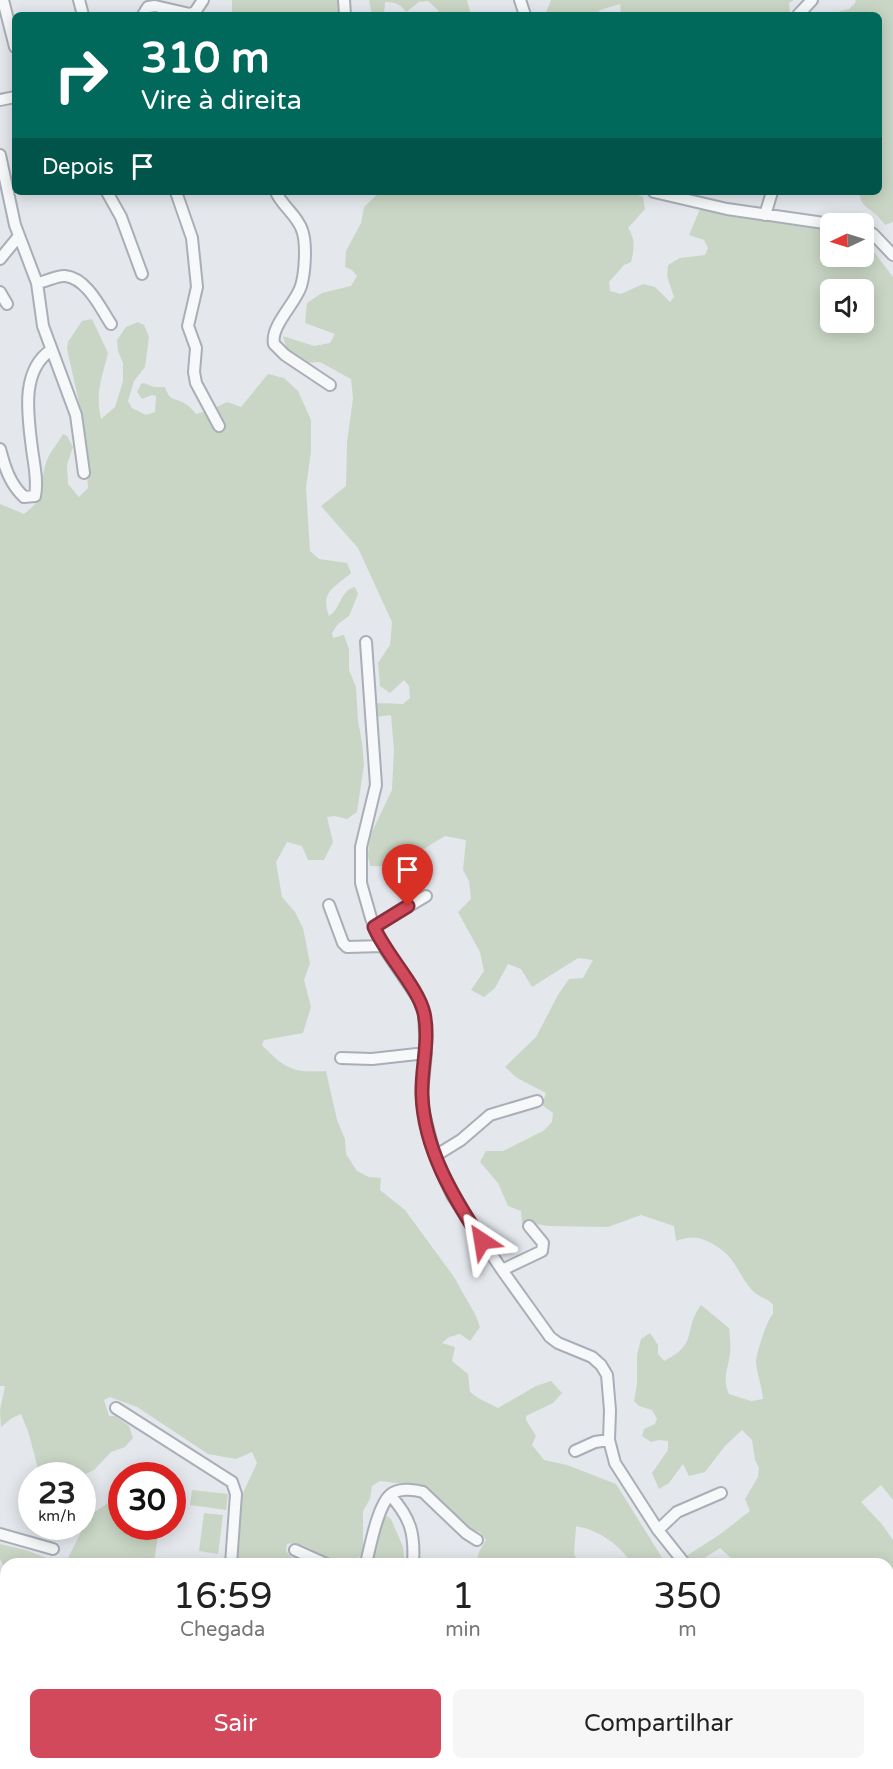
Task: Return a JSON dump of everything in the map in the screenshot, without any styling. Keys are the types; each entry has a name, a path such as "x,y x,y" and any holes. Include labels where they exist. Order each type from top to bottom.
{"street":[{"path":"3,0 12,34"},
{"path":"801,12 812,0"},
{"path":"144,12 151,6 172,4 186,12"},
{"path":"0,155 15,225 37,283 43,326 76,415 84,473"},
{"path":"109,195 121,217 142,274"},
{"path":"177,195 192,238 196,287 188,326 196,348 194,372 196,383 208,401 219,426"},
{"path":"278,195 303,231 304,255 301,287 274,333 274,344 285,355 330,385"},
{"path":"667,195 727,209 820,222"},
{"path":"765,215 771,195"},
{"path":"874,235 893,255"},
{"path":"0,259 19,236"},
{"path":"37,283 64,276 80,282 89,291 111,324"},
{"path":"0,292 8,304"},
{"path":"0,449 6,472 19,492 24,497 35,496 29,383 36,363 51,350"},
{"path":"366,642 376,784 361,847 361,883 374,927 383,945 418,998 424,1013 426,1053 422,1093 423,1109 435,1156 452,1195 550,1337 558,1343 592,1357 601,1365 607,1375 610,1410 609,1440 615,1463 658,1530 680,1558"},
{"path":"374,927 426,896"},
{"path":"329,905 343,943 347,947 383,945"},
{"path":"341,1058 372,1059 426,1053"},
{"path":"435,1156 461,1140 490,1115 537,1101"},
{"path":"502,1270 542,1251 543,1243 529,1226"},
{"path":"116,1407 232,1482 236,1494 231,1558"},
{"path":"575,1451 595,1442 609,1440"},
{"path":"367,1558 378,1516 390,1495 400,1491 414,1489 423,1492 466,1533 477,1540"},
{"path":"658,1530 677,1512 721,1493"},
{"path":"390,1495 404,1511 412,1530 413,1558"},
{"path":"0,1534 53,1549"},
{"path":"295,1550 313,1558"}],"green space":[{"path":"232,0 339,0 341,12 232,12"},
{"path":"369,0 467,0 470,12 438,12 428,1 419,2 406,12 397,4 385,2 384,12 371,12"},
{"path":"551,0 794,0 789,3 790,12 621,12 620,4 598,12 546,12"},
{"path":"855,0 893,0 893,222 885,225 864,204 860,196 882,195 882,12 840,12 849,9 856,2"},
{"path":"377,195 638,195 643,197 645,209 628,228 633,240 631,262 624,265 609,282 610,291 621,294 643,284 655,287 670,302 674,297 667,276 668,265 680,258 705,255 708,248 704,240 689,235 700,209 820,225 820,267 874,267 874,252 893,277 893,1500 881,1485 861,1502 893,1540 893,1558 731,1558 720,1548 704,1558 686,1558 750,1511 745,1499 758,1477 759,1468 755,1460 752,1440 742,1430 725,1446 705,1472 689,1476 683,1464 669,1483 659,1489 652,1473 668,1450 668,1441 651,1442 642,1436 644,1429 655,1424 657,1419 652,1410 639,1406 634,1401 637,1384 637,1355 641,1339 650,1333 658,1345 658,1354 664,1361 687,1342 695,1314 701,1305 729,1328 730,1351 726,1379 729,1394 751,1401 763,1399 756,1362 762,1337 773,1314 773,1305 754,1292 732,1260 720,1248 698,1238 676,1241 674,1226 641,1215 608,1227 549,1226 522,1222 521,1211 508,1206 498,1183 480,1162 486,1151 503,1151 543,1131 552,1122 553,1113 542,1105 546,1093 517,1078 505,1067 536,1037 569,979 583,978 593,960 578,958 532,987 521,969 508,964 495,988 484,997 471,990 484,971 480,952 458,912 471,899 469,881 463,870 466,840 445,836 401,861 370,866 368,855 370,836 392,790 394,750 391,715 369,718 368,706 376,703 403,704 410,698 409,686 404,680 390,693 380,686 378,663 390,645 392,622 358,548 321,506 346,486 347,442 353,398 351,379 320,362 302,363 287,351 283,336 314,346 330,343 335,334 305,323 307,303 322,293 351,286 357,276 345,267 346,251 361,223 364,207"},
{"path":"92,319 108,353 99,393 101,419 115,407 123,381 123,363 118,351 117,340 126,327 138,322 144,325 149,337 145,367 134,381 128,401 132,408 146,415 155,412 156,396 152,395 142,399 137,392 144,383 154,387 165,387 170,397 186,404 196,414 227,402 241,407 268,374 284,378 298,391 311,420 311,451 306,488 310,551 319,559 347,563 351,573 330,591 326,601 329,616 346,592 355,587 358,594 349,616 338,624 332,633 333,638 344,635 349,649 349,670 356,687 364,765 357,812 347,819 327,817 333,842 324,860 308,860 302,846 287,842 276,862 282,897 295,912 303,928 310,963 304,980 311,1007 303,1033 264,1040 262,1045 290,1068 326,1071 337,1120 345,1139 346,1154 357,1171 369,1177 381,1178 380,1190 405,1210 454,1277 480,1327 470,1341 460,1334 449,1337 442,1343 455,1347 452,1361 468,1374 470,1392 498,1408 536,1386 551,1381 562,1393 553,1403 526,1416 536,1436 532,1445 544,1460 567,1465 616,1484 662,1558 627,1558 608,1539 576,1526 574,1554 576,1558 478,1558 486,1540 480,1532 462,1526 419,1486 380,1481 372,1486 370,1499 363,1511 363,1553 358,1558 329,1558 305,1546 287,1544 286,1551 291,1557 298,1558 234,1558 243,1493 257,1463 252,1452 236,1459 208,1454 137,1407 110,1397 104,1400 109,1416 115,1416 129,1426 133,1438 125,1447 111,1452 96,1468 96,1462 36,1462 21,1414 1,1427 0,1410 5,1386 0,1386 0,504 24,514 32,507 40,496 47,459 63,434 67,436 73,447 67,465 68,484 79,497 88,488 83,420 67,349 68,342 82,321"},
{"path":"192,1490 228,1494 226,1510 190,1505"},
{"path":"108,1503 108,1540 157,1540 155,1558 68,1558 77,1540 96,1540 96,1511"},
{"path":"204,1513 223,1515 218,1554 199,1551"},
{"path":"387,1516 391,1519 403,1547 404,1558 372,1558 381,1518"},
{"path":"0,1544 26,1550 47,1558 0,1558"}],"route":[{"path":"408,906 374,927 380,942 418,998 424,1013 426,1053 422,1093 423,1109 435,1156 452,1195 482,1241"}]}
